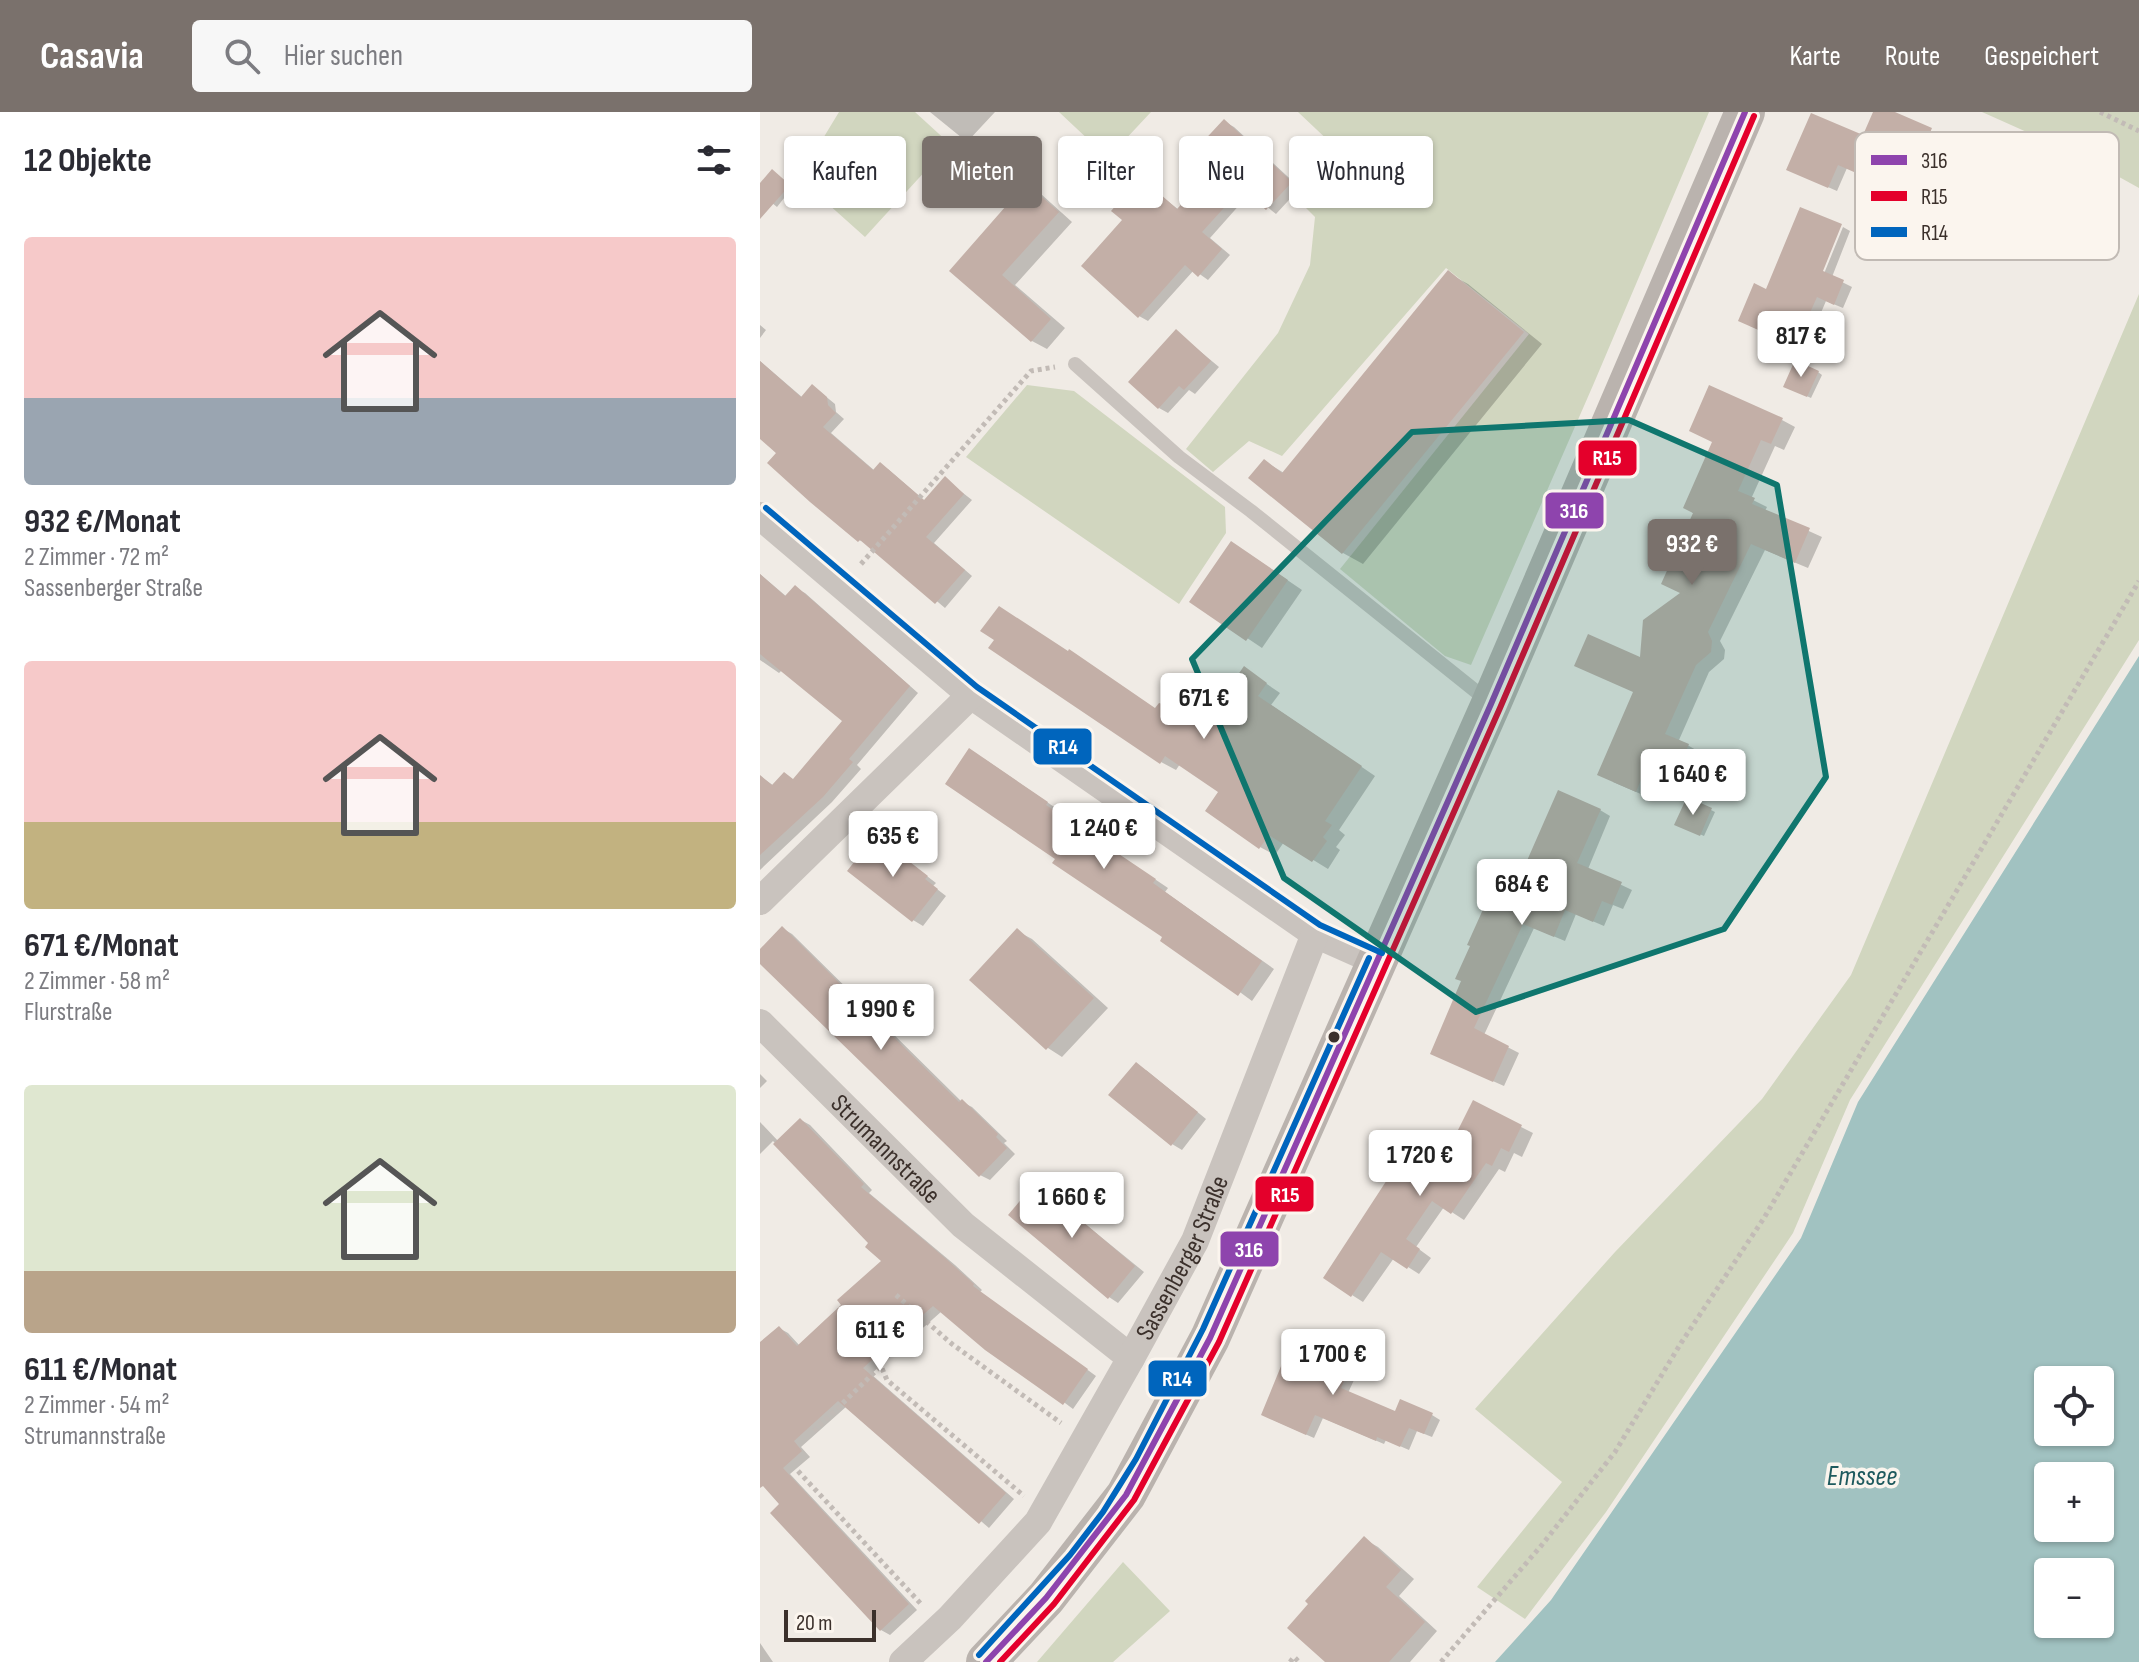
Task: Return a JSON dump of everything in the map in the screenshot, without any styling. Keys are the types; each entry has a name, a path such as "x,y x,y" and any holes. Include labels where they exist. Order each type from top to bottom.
{"street":[{"path":"986,1662 1046,1598 1126,1495 1210,1338 1491,704 1745,112"},
{"path":"760,516 971,695 1315,934 1378,962"},
{"path":"760,901 971,695"},
{"name":"Sassenberger Straße","path":"903,1662 1038,1522 1086,1438 1195,1241 1315,934"},
{"name":"Strumannstraße","path":"760,1023 960,1222 1131,1358"}],"lane":[{"path":"1075,364 1179,457 1491,704"}],"path":[{"path":"2100,112 2139,131"},
{"path":"841,586 1031,371 1075,364"},
{"path":"1441,1662 1541,1546 1615,1452 1681,1343 1764,1218 2139,581"},
{"path":"896,1295 952,1344 1086,1438"},
{"path":"814,1431 881,1366 887,1380 919,1411 1043,1512"},
{"path":"798,1471 830,1511 941,1626"},
{"path":"1463,1638 1469,1643"},
{"path":"1290,1662 1294,1657 1299,1662"}],"highlighted area":[{"path":"1629,420 1777,485 1826,777 1724,929 1476,1012 1284,878 1192,659 1412,432"}],"green space":[{"path":"839,112 915,112 941,136 922,136 922,175 906,192 906,136 824,136"},
{"path":"1059,112 1151,112 1129,136 1085,136"},
{"path":"1298,112 1709,112 1471,665 1445,656 1340,569 1529,334 1446,268 1282,456 1249,441 1213,472 1186,449 1278,333 1310,265 1315,217 1306,208 1433,208 1433,136 1323,136"},
{"path":"1982,112 2139,112 2139,188 2119,177 2119,132 2027,132"},
{"path":"833,208 892,208 865,237"},
{"path":"2139,294 2139,640 1850,1100 1793,1233 1606,1512 1525,1619 1477,1587 1562,1482 1475,1409 1615,1252 1762,1099 1851,975"},
{"path":"1027,385 1074,391 1225,507 1226,533 1179,604 966,457"},
{"path":"1123,1562 1170,1611 1113,1662 1037,1662"}],"water":[{"name":"Emssee","path":"2139,656 2139,1662 1495,1662 1551,1600 1801,1238 1858,1102"}],"building":[{"path":"1873,112 1895,112 1932,128 1930,132 1864,132"},
{"path":"1811,113 1856,132 1855,172 1838,165 1828,188 1786,170"},
{"path":"1224,119 1242,136 1208,136"},
{"path":"1273,164 1289,179 1289,185 1273,202"},
{"path":"772,169 784,180 784,192 760,219 760,183"},
{"path":"1042,197 1059,212 1002,275 1051,319 1031,342 949,271 1004,208 1042,208"},
{"path":"1163,197 1177,209 1224,208 1202,232 1222,249 1198,277 1185,265 1138,318 1081,266 1122,220 1111,211 1114,208 1163,208"},
{"path":"1800,207 1842,224 1823,271 1844,280 1834,305 1817,297 1795,346 1738,321 1754,283 1766,289"},
{"path":"1448,270 1524,332 1342,554 1248,478 1264,459 1282,473"},
{"path":"1176,329 1211,361 1184,390 1179,386 1158,409 1128,382"},
{"path":"1795,360 1819,371 1807,397 1783,387"},
{"path":"760,361 801,397 812,384 827,397 828,405 836,413 823,427 873,470 880,462 924,500 945,476 964,494 926,537 965,570 935,604 767,463 776,453 760,439"},
{"path":"1709,385 1783,418 1771,444 1761,440 1738,491 1755,498 1752,504 1810,528 1795,563 1751,544 1708,632 1712,641 1711,652 1696,665 1665,734 1689,744 1679,767 1651,755 1636,792 1597,775 1633,692 1574,666 1588,634 1640,657 1643,620 1680,593 1661,584 1693,513 1683,508 1712,442 1689,431"},
{"path":"1231,541 1288,580 1246,641 1189,602"},
{"path":"760,574 785,596 795,585 910,686 849,759 853,762 823,797 760,855 760,775 772,785 784,772 793,779 842,721 760,654"},
{"path":"999,606 1155,708 1159,703 1169,706 1181,688 1213,711 1244,666 1267,683 1258,696 1362,766 1325,821 1332,825 1323,837 1327,841 1312,862 1269,835 1259,849 1205,811 1218,792 1165,756 1160,764 988,648 994,640 980,631"},
{"path":"969,748 1048,802 1046,805 1156,879 1153,883 1262,961 1238,996 1160,941 1162,937 1052,863 1055,859 945,784"},
{"path":"1558,790 1601,809 1577,863 1622,882 1612,905 1602,901 1593,922 1565,910 1554,937 1523,924 1474,1028 1509,1046 1493,1082 1430,1054 1461,981 1455,979 1470,946 1467,945 1494,885 1501,871 1519,879"},
{"path":"1687,797 1712,808 1700,836 1674,825"},
{"path":"873,838 886,848 888,845 928,876 925,879 938,889 912,922 847,871"},
{"path":"782,926 959,1102 962,1099 998,1134 996,1137 1007,1148 979,1177 760,964 760,949"},
{"path":"1017,928 1094,998 1046,1050 969,980"},
{"path":"1136,1062 1198,1112 1171,1146 1108,1095"},
{"path":"1473,1100 1522,1125 1509,1152 1501,1148 1492,1166 1486,1163 1451,1214 1432,1201 1406,1239 1420,1249 1407,1269 1381,1252 1351,1297 1323,1278 1398,1163 1414,1174 1421,1164 1440,1177 1462,1133 1458,1130"},
{"path":"800,1118 864,1184 861,1187 945,1258 973,1286 1088,1369 1063,1405 985,1350 933,1306 863,1368 1006,1493 979,1524 838,1401 794,1441 802,1451 783,1468 909,1604 880,1631 770,1513 779,1504 763,1486 760,1488 760,1342 779,1326 797,1346 841,1305 837,1300 881,1261 865,1247 868,1243 773,1144"},
{"path":"1036,1182 1135,1266 1108,1299 1008,1215"},
{"path":"1295,1332 1353,1361 1341,1388 1395,1411 1400,1399 1433,1413 1424,1434 1409,1428 1400,1447 1377,1437 1376,1441 1315,1415 1306,1435 1261,1415"},
{"path":"1364,1536 1401,1570 1386,1587 1425,1622 1389,1662 1325,1662 1287,1628 1308,1604 1305,1601"}],"transit line":[{"name":"316","path":"986,1662 1046,1598 1126,1495 1210,1338 1491,704 1745,112"},
{"name":"R15","path":"1000,1662 1054,1604 1134,1500 1219,1342 1500,708 1754,116"},
{"name":"R14","path":"766,508 977,687 1320,925 1382,953"},
{"name":"R14","path":"979,1655 1070,1555 1103,1512 1136,1459 1203,1329 1369,958"}]}
